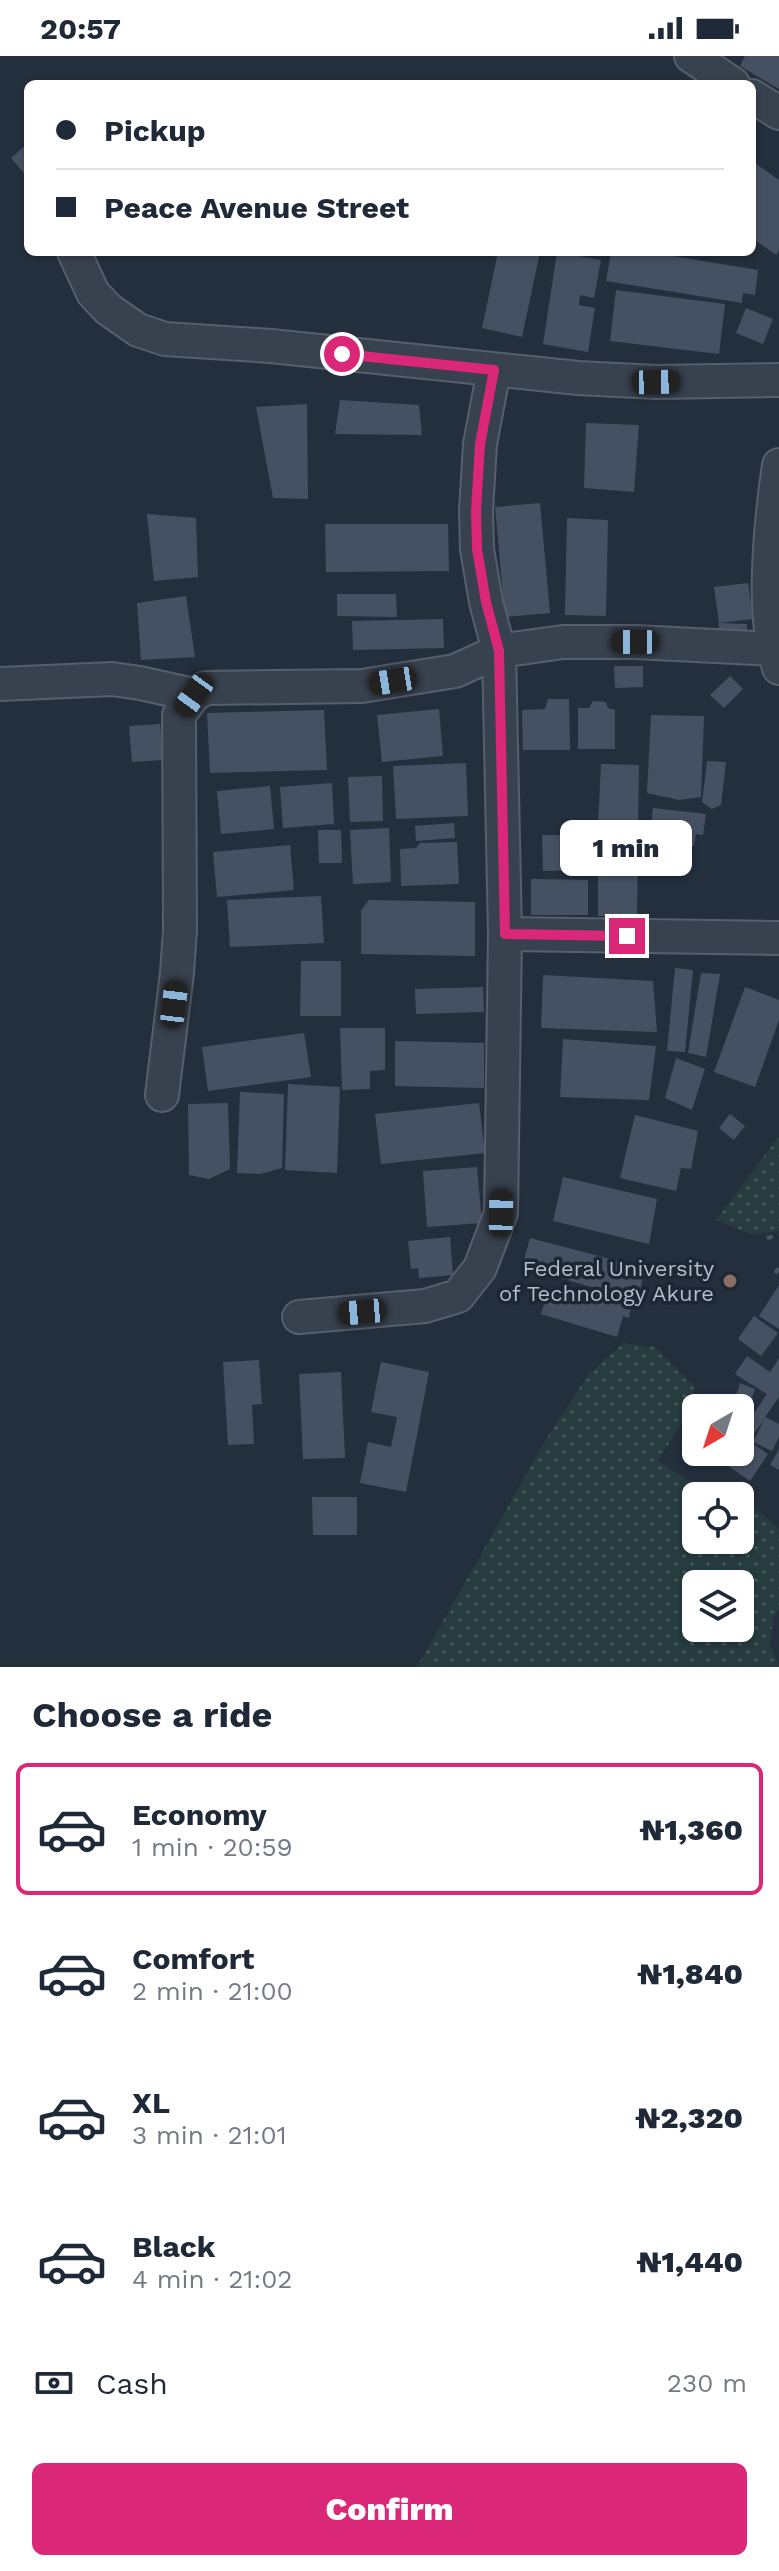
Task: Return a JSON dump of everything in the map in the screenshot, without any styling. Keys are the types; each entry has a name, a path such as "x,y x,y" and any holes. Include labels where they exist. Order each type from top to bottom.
{"street":[{"path":"691,56 727,80"},
{"path":"756,99 779,113"},
{"path":"76,256 93,293 108,309 138,330 165,339 656,382 779,380"},
{"path":"299,1317 425,1306 458,1296 480,1268 501,1213 505,934 499,651 486,602 476,523 480,444 494,370"},
{"path":"162,1095 180,930 179,715 194,695 205,688 362,686 455,671 499,651 563,642 635,642 776,658 770,588 778,472"},
{"path":"0,684 112,679 194,695"},
{"path":"505,934 779,938"}],"path":[{"path":"767,1238 779,1235"},
{"path":"775,1273 779,1268"}],"green space":[{"path":"779,1136 779,1231 753,1235 716,1220"},
{"name":"Federal University of Technology Akure","path":"623,1343 655,1347 695,1387 693,1394 682,1394 682,1422 658,1461 690,1482 682,1482 682,1554 754,1554 754,1506 779,1529 779,1609 773,1619 770,1645 779,1667 417,1667 547,1438 588,1375"}],"building":[{"path":"745,56 779,56 779,89 740,66"},
{"path":"24,147 24,173 11,158"},
{"path":"756,164 779,180 779,250 776,255 756,241"},
{"path":"497,256 539,256 522,337 482,328"},
{"path":"556,256 601,260 594,298 580,295 579,305 595,308 588,352 543,344"},
{"path":"610,256 672,256 758,270 755,295 743,293 742,303 606,281"},
{"path":"616,290 725,304 719,354 610,341"},
{"path":"746,308 773,319 763,344 736,333"},
{"path":"340,400 419,405 422,435 335,434"},
{"path":"307,404 308,499 273,498 256,407"},
{"path":"586,423 639,425 634,492 584,488"},
{"path":"540,503 550,613 505,617 495,507"},
{"path":"147,514 196,518 198,577 154,581"},
{"path":"567,518 608,520 606,616 565,615"},
{"path":"325,524 448,524 449,571 326,572"},
{"path":"748,583 753,619 719,623 714,587"},
{"path":"337,594 396,594 397,617 337,616"},
{"path":"186,596 195,657 141,660 137,603"},
{"path":"443,619 444,648 353,650 352,621"},
{"path":"719,623 747,624 747,639 718,639"},
{"path":"614,666 643,666 643,687 615,688"},
{"path":"730,676 743,689 724,708 710,695"},
{"path":"548,699 569,699 570,750 523,750 522,710 545,709"},
{"path":"593,701 606,702 608,708 615,710 615,749 578,749 578,708 589,708"},
{"path":"439,709 443,756 382,762 377,715"},
{"path":"324,710 327,770 210,773 207,713"},
{"path":"651,715 704,716 701,797 679,800 647,793"},
{"path":"160,724 163,760 132,762 129,726"},
{"path":"707,761 726,762 721,805 712,809 702,802"},
{"path":"466,763 468,816 396,819 393,766"},
{"path":"601,764 639,765 638,825 619,828 598,825"},
{"path":"382,776 383,821 350,822 348,777"},
{"path":"332,783 334,824 283,828 280,787"},
{"path":"270,786 274,829 221,834 217,791"},
{"path":"653,808 706,814 703,835 696,834 694,846 687,848 659,844 660,835 650,833"},
{"path":"454,823 455,838 416,841 415,826"},
{"path":"389,828 391,882 353,884 350,830"},
{"path":"318,830 341,830 342,863 319,863"},
{"path":"542,835 588,835 589,870 543,871"},
{"path":"598,841 638,841 637,916 598,916"},
{"path":"457,842 459,884 401,886 400,849 416,848 420,843"},
{"path":"290,845 294,890 217,897 213,852"},
{"path":"531,879 588,880 588,915 531,915"},
{"path":"321,896 324,943 230,947 227,900"},
{"path":"369,900 475,902 475,956 361,954 361,910"},
{"path":"301,961 341,961 341,1016 300,1016"},
{"path":"675,968 693,970 685,1052 667,1051"},
{"path":"701,973 720,974 706,1057 688,1053"},
{"path":"543,975 653,981 657,1032 541,1028"},
{"path":"483,987 484,1012 416,1014 415,989"},
{"path":"745,987 779,1000 779,1020 755,1087 714,1072"},
{"path":"340,1028 385,1028 385,1070 370,1071 370,1089 342,1090"},
{"path":"304,1033 311,1077 208,1091 202,1047"},
{"path":"563,1039 656,1046 649,1100 560,1097"},
{"path":"395,1041 484,1043 484,1088 395,1086"},
{"path":"676,1058 705,1069 692,1110 665,1098"},
{"path":"288,1084 340,1087 337,1173 285,1170"},
{"path":"240,1092 284,1094 282,1168 260,1174 237,1173"},
{"path":"228,1103 230,1169 209,1179 189,1175 188,1104"},
{"path":"479,1103 485,1153 381,1164 375,1114"},
{"path":"730,1114 745,1126 734,1140 719,1128"},
{"path":"635,1115 698,1131 691,1169 681,1168 676,1191 620,1178"},
{"path":"477,1167 482,1223 427,1227 423,1171"},
{"path":"563,1177 657,1199 649,1244 553,1221"},
{"path":"450,1237 453,1275 419,1278 418,1268 411,1269 408,1241"},
{"path":"530,1238 645,1268 639,1296 633,1296 629,1318 623,1316 617,1337 541,1314 549,1288 593,1300 595,1288 522,1267"},
{"path":"779,1285 779,1329 759,1316"},
{"path":"754,1316 778,1333 761,1356 738,1339"},
{"path":"747,1356 770,1372 779,1358 779,1397 765,1417 779,1424 779,1437 772,1451 754,1442 765,1418 754,1434 754,1413 767,1394 735,1374"},
{"path":"259,1360 262,1404 252,1405 254,1444 228,1445 223,1362"},
{"path":"381,1362 429,1372 406,1492 360,1483 368,1442 391,1447 397,1417 371,1412"},
{"path":"341,1372 345,1458 303,1459 299,1374"},
{"path":"740,1383 755,1389 753,1394 736,1394"},
{"path":"754,1444 768,1454 750,1481 728,1466 754,1466"},
{"path":"779,1449 779,1470 770,1465"},
{"path":"312,1497 357,1497 357,1535 313,1535"}],"place":[{"name":"Federal University of Technology Akure","path":"730,1281"}],"route":[{"path":"342,354 494,370 480,444 476,511 477,549 499,651 505,934 627,936"}]}
